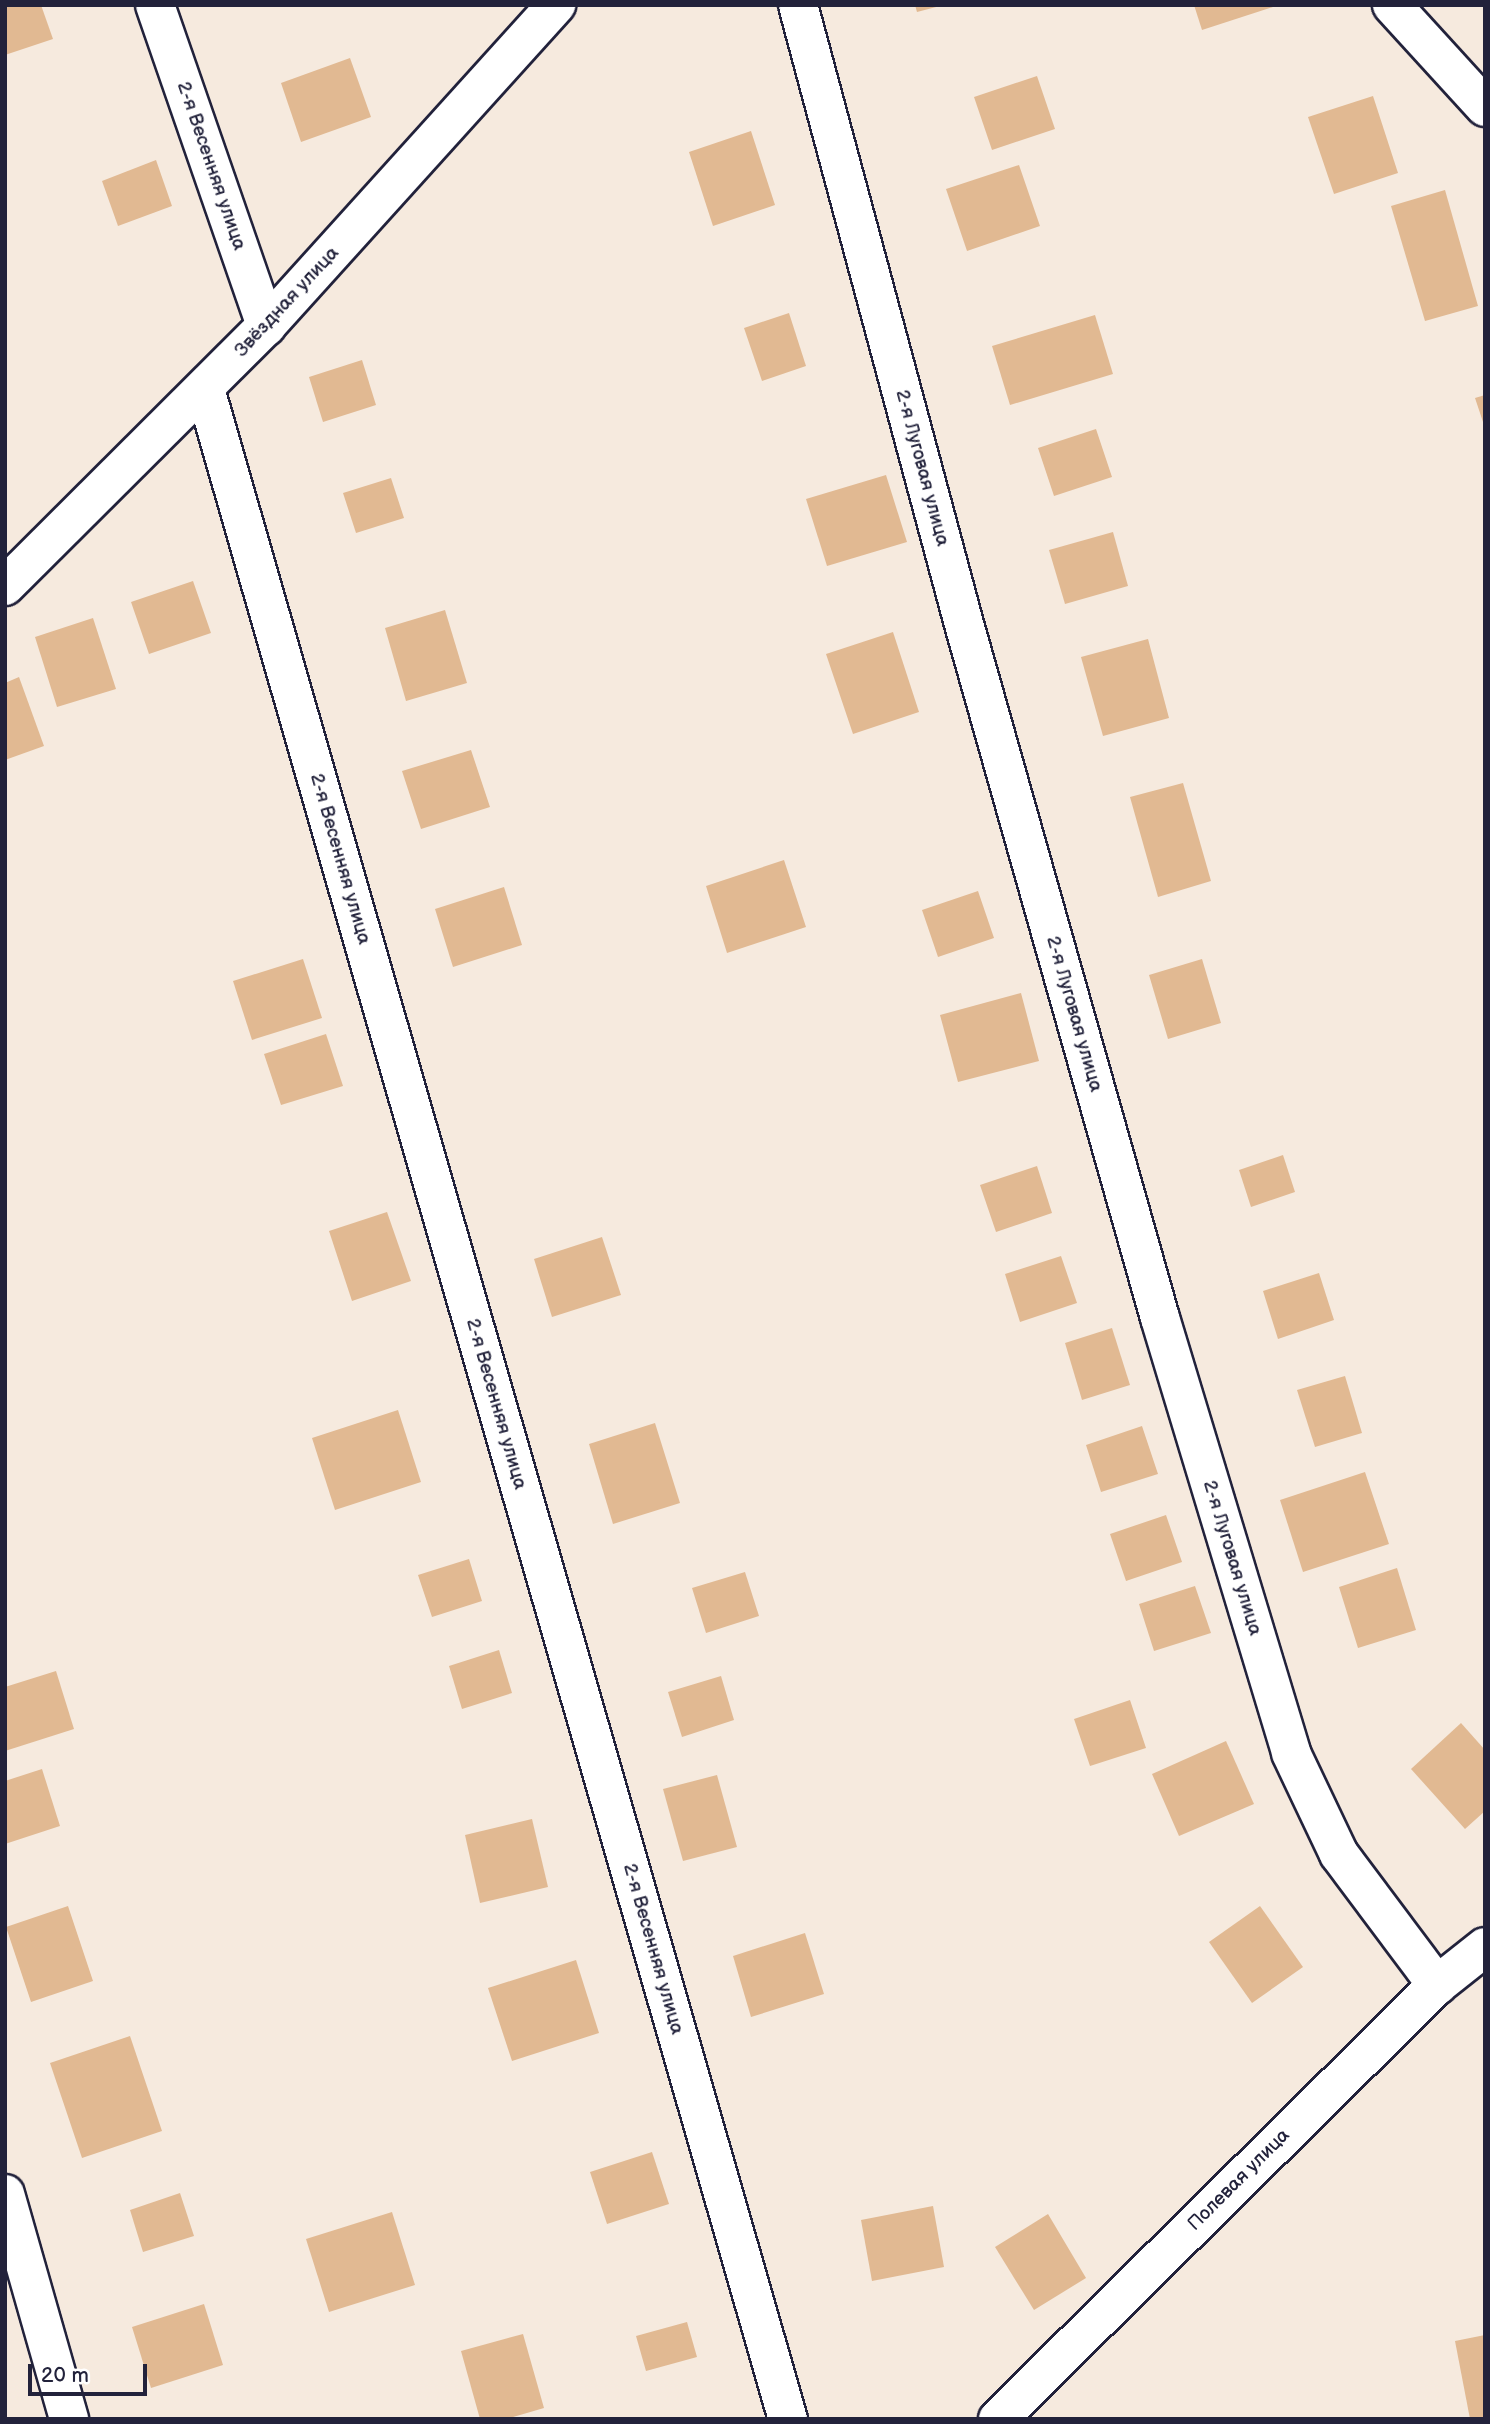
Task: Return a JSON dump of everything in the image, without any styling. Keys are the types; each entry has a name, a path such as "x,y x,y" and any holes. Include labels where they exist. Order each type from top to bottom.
{"street":[{"name":"2-я Весенняя улица","path":"155,5 266,326"},
{"name":"Звёздная улица","path":"5,586 205,390 266,326 556,5"},
{"name":"2-я Луговая улица","path":"798,5 972,650 1160,1318 1291,1753 1339,1854 1437,1985"},
{"path":"1392,5 1485,107"},
{"name":"2-я Весенняя улица","path":"205,390 788,2419"},
{"name":"Полевая улица","path":"998,2419 1437,1985 1483,1956"},
{"path":"5,2194 69,2419"}],"building":[{"path":"5,5 41,5 53,39 5,55"},
{"path":"915,5 940,5 940,6 917,12"},
{"path":"1194,5 1276,5 1276,6 1202,30"},
{"path":"350,58 371,117 301,142 281,83"},
{"path":"1037,76 1055,129 992,150 974,97"},
{"path":"1373,96 1398,173 1334,194 1308,117"},
{"path":"751,131 775,205 713,226 689,152"},
{"path":"156,160 172,206 118,226 102,181"},
{"path":"1019,165 1040,226 967,251 946,189"},
{"path":"1445,190 1478,306 1425,321 1391,206"},
{"path":"789,313 806,366 762,381 744,328"},
{"path":"1095,315 1113,374 1010,405 992,346"},
{"path":"362,360 376,405 323,422 309,377"},
{"path":"1485,395 1485,424 1484,425 1475,398"},
{"path":"1096,429 1112,477 1054,496 1038,448"},
{"path":"886,475 907,542 827,566 806,499"},
{"path":"391,478 404,518 356,533 343,493"},
{"path":"1113,532 1128,586 1065,604 1049,550"},
{"path":"193,581 211,633 149,654 131,602"},
{"path":"445,610 467,683 406,701 385,628"},
{"path":"93,618 116,689 57,707 35,637"},
{"path":"893,632 919,712 853,734 826,654"},
{"path":"1148,639 1169,718 1103,736 1081,657"},
{"path":"19,677 44,746 5,760 5,683"},
{"path":"471,750 490,807 421,829 402,771"},
{"path":"1183,783 1211,881 1158,897 1130,797"},
{"path":"784,860 806,927 727,953 706,886"},
{"path":"504,887 522,945 453,967 435,909"},
{"path":"978,891 994,938 938,957 922,910"},
{"path":"303,959 322,1018 252,1040 233,981"},
{"path":"1202,959 1221,1023 1168,1039 1149,975"},
{"path":"1021,993 1039,1061 958,1082 940,1015"},
{"path":"326,1034 343,1086 281,1105 264,1054"},
{"path":"1283,1155 1295,1192 1251,1207 1239,1170"},
{"path":"1037,1166 1052,1213 996,1232 980,1185"},
{"path":"387,1212 411,1281 352,1301 329,1231"},
{"path":"602,1237 621,1295 552,1317 534,1259"},
{"path":"1061,1256 1077,1303 1020,1322 1005,1274"},
{"path":"1319,1273 1334,1320 1278,1339 1263,1291"},
{"path":"1112,1328 1130,1385 1082,1400 1065,1343"},
{"path":"1345,1376 1362,1433 1315,1447 1297,1390"},
{"path":"398,1410 421,1482 335,1510 312,1438"},
{"path":"655,1423 680,1503 613,1524 589,1444"},
{"path":"1142,1426 1158,1474 1101,1492 1086,1445"},
{"path":"1365,1472 1389,1544 1303,1572 1280,1500"},
{"path":"1166,1515 1182,1562 1126,1581 1110,1534"},
{"path":"469,1559 482,1601 432,1617 418,1575"},
{"path":"1397,1568 1416,1630 1358,1648 1339,1587"},
{"path":"745,1572 759,1616 706,1633 692,1588"},
{"path":"1195,1586 1211,1633 1154,1651 1139,1604"},
{"path":"499,1650 512,1693 462,1709 449,1666"},
{"path":"56,1671 74,1729 5,1751 5,1687"},
{"path":"721,1676 734,1720 682,1737 668,1692"},
{"path":"1130,1700 1146,1748 1090,1766 1074,1719"},
{"path":"1461,1723 1485,1750 1485,1811 1465,1829 1411,1769"},
{"path":"1226,1741 1254,1804 1179,1836 1152,1774"},
{"path":"42,1769 60,1826 5,1844 5,1781"},
{"path":"717,1775 737,1847 683,1861 663,1789"},
{"path":"532,1819 548,1887 480,1903 465,1835"},
{"path":"68,1906 93,1981 31,2002 6,1927"},
{"path":"1260,1906 1303,1967 1252,2003 1209,1942"},
{"path":"805,1933 824,1994 751,2017 733,1956"},
{"path":"576,1960 599,2033 512,2061 488,1988"},
{"path":"130,2036 162,2131 82,2158 50,2063"},
{"path":"652,2152 669,2204 607,2224 590,2172"},
{"path":"180,2193 194,2236 143,2252 130,2210"},
{"path":"933,2206 944,2267 872,2281 861,2220"},
{"path":"392,2212 415,2285 329,2312 306,2239"},
{"path":"1048,2214 1086,2278 1034,2310 995,2247"},
{"path":"204,2304 223,2365 151,2388 132,2327"},
{"path":"687,2322 697,2357 646,2371 636,2336"},
{"path":"523,2334 544,2408 506,2419 480,2419 461,2351"},
{"path":"1485,2335 1485,2419 1470,2419 1455,2341"}]}
